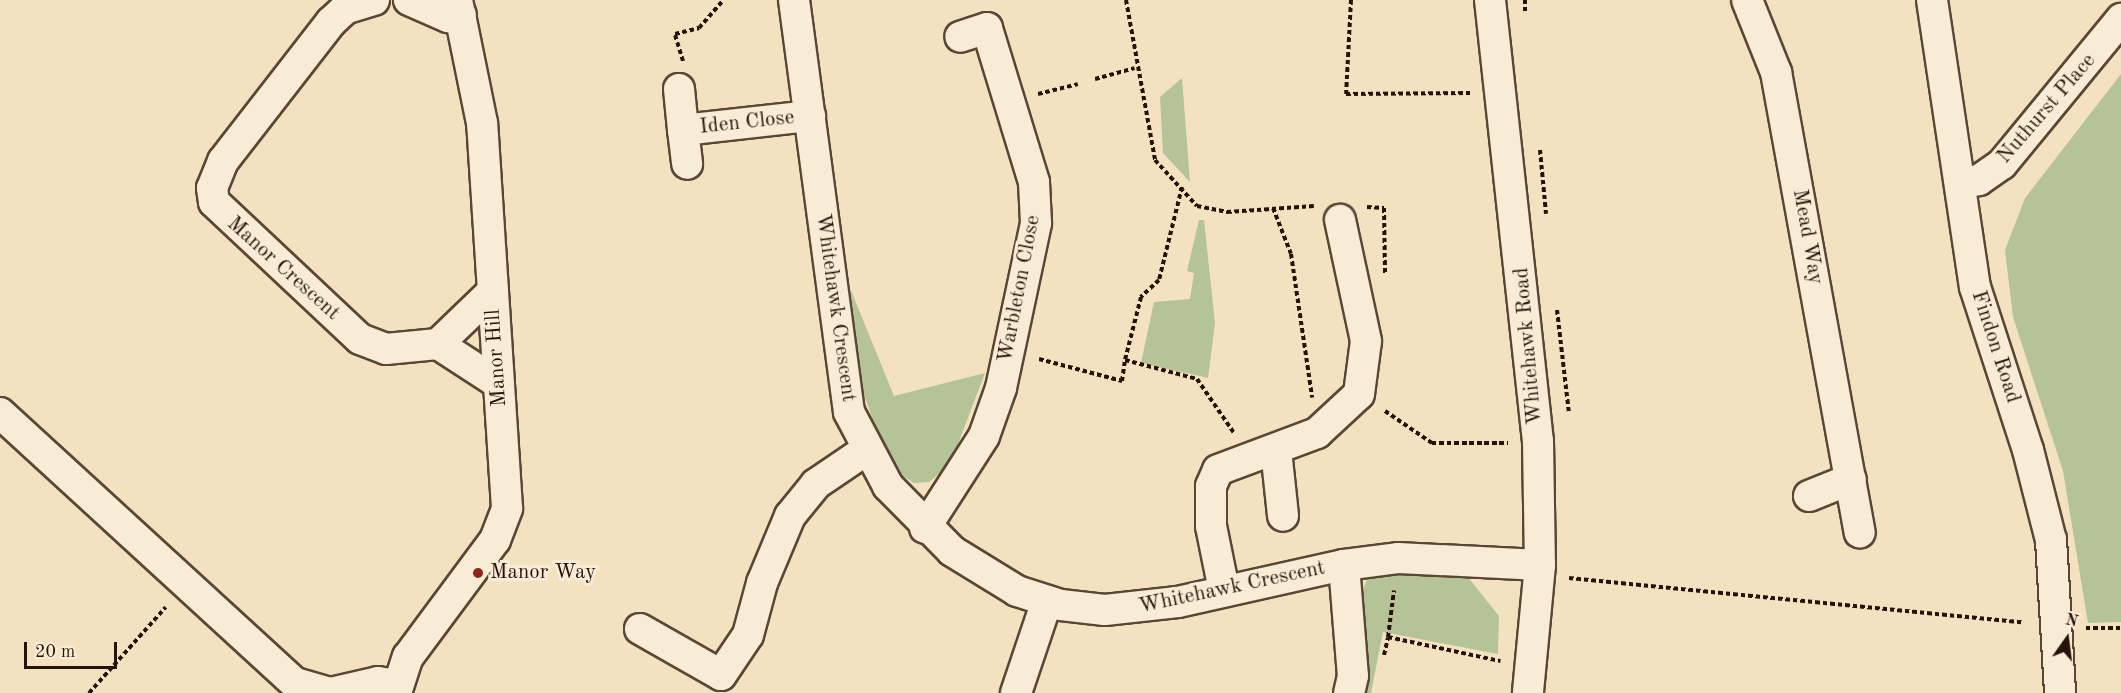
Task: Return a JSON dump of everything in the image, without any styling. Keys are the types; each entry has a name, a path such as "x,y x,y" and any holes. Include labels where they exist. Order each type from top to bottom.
{"street":[{"name":"Manor Crescent","path":"374,0 336,16 223,161 212,188 214,202 369,345 386,349 438,344"},
{"path":"410,0 448,17 459,8"},
{"name":"Whitehawk Crescent","path":"794,0 841,374 849,412 866,450 925,528 981,572 1047,601 1138,609 1344,564 1398,558 1539,571"},
{"name":"Whitehawk Road","path":"1490,0 1498,90 1530,328 1538,441 1539,571 1528,693"},
{"name":"Mead Way","path":"1747,0 1776,72 1860,532"},
{"name":"Findon Road","path":"1932,0 1975,287 2028,450 2051,540 2060,627 2060,693"},
{"name":"Manor Hill","path":"300,688 330,693 378,682 397,689 414,648 503,526 506,491 482,123 459,8"},
{"name":"Nuthurst Place","path":"1961,183 1979,180 2002,164 2121,19"},
{"name":"Warbleton Close","path":"925,528 984,436 1009,351 1036,223 1034,182 987,28 960,37"},
{"name":"Iden Close","path":"678,89 687,164"},
{"name":"Iden Close","path":"683,130 810,116"},
{"path":"1224,590 1210,526 1210,486 1224,465 1317,433 1359,394 1366,341 1334,213"},
{"path":"493,291 438,344 498,383"},
{"path":"0,413 300,688"},
{"path":"640,629 721,675 748,635 762,583 790,516 816,484 866,450"},
{"path":"1263,453 1283,516"},
{"path":"1809,496 1851,479"},
{"path":"1344,564 1353,676 1349,693"},
{"path":"1016,693 1047,601"}],"path":[{"path":"678,89 686,79 675,34 699,28 723,0"},
{"path":"1126,0 1135,68 1143,81 1155,159 1182,186 1197,206 1227,212 1273,208 1334,213"},
{"path":"1351,0 1346,94 1498,90"},
{"path":"1095,79 1135,68"},
{"path":"1009,351 1122,381 1141,297 1159,280 1182,186"},
{"path":"1273,208 1291,254 1317,433"},
{"path":"1125,360 1197,379 1263,453"},
{"path":"1359,394 1432,442 1538,441"},
{"path":"1383,659 1398,558"},
{"path":"1539,571 2060,627 2121,628"},
{"path":"89,693 186,584"},
{"path":"1388,637 1495,656 1509,669"}],"green space":[{"path":"2121,74 2121,622 2088,623 2063,471 2013,317 2005,250 2025,198"},
{"path":"1182,78 1190,182 1163,153 1160,97"},
{"path":"1199,220 1204,220 1215,323 1208,378 1141,363 1154,302 1190,299 1194,273 1187,271"},
{"path":"850,288 894,396 985,373 950,465 929,482 914,483 897,472 877,431 863,392"},
{"path":"1410,565 1463,571 1499,616 1498,654 1383,632 1371,693 1359,693 1363,588 1369,576"}],"place":[{"name":"Manor Way","path":"478,573"}]}
